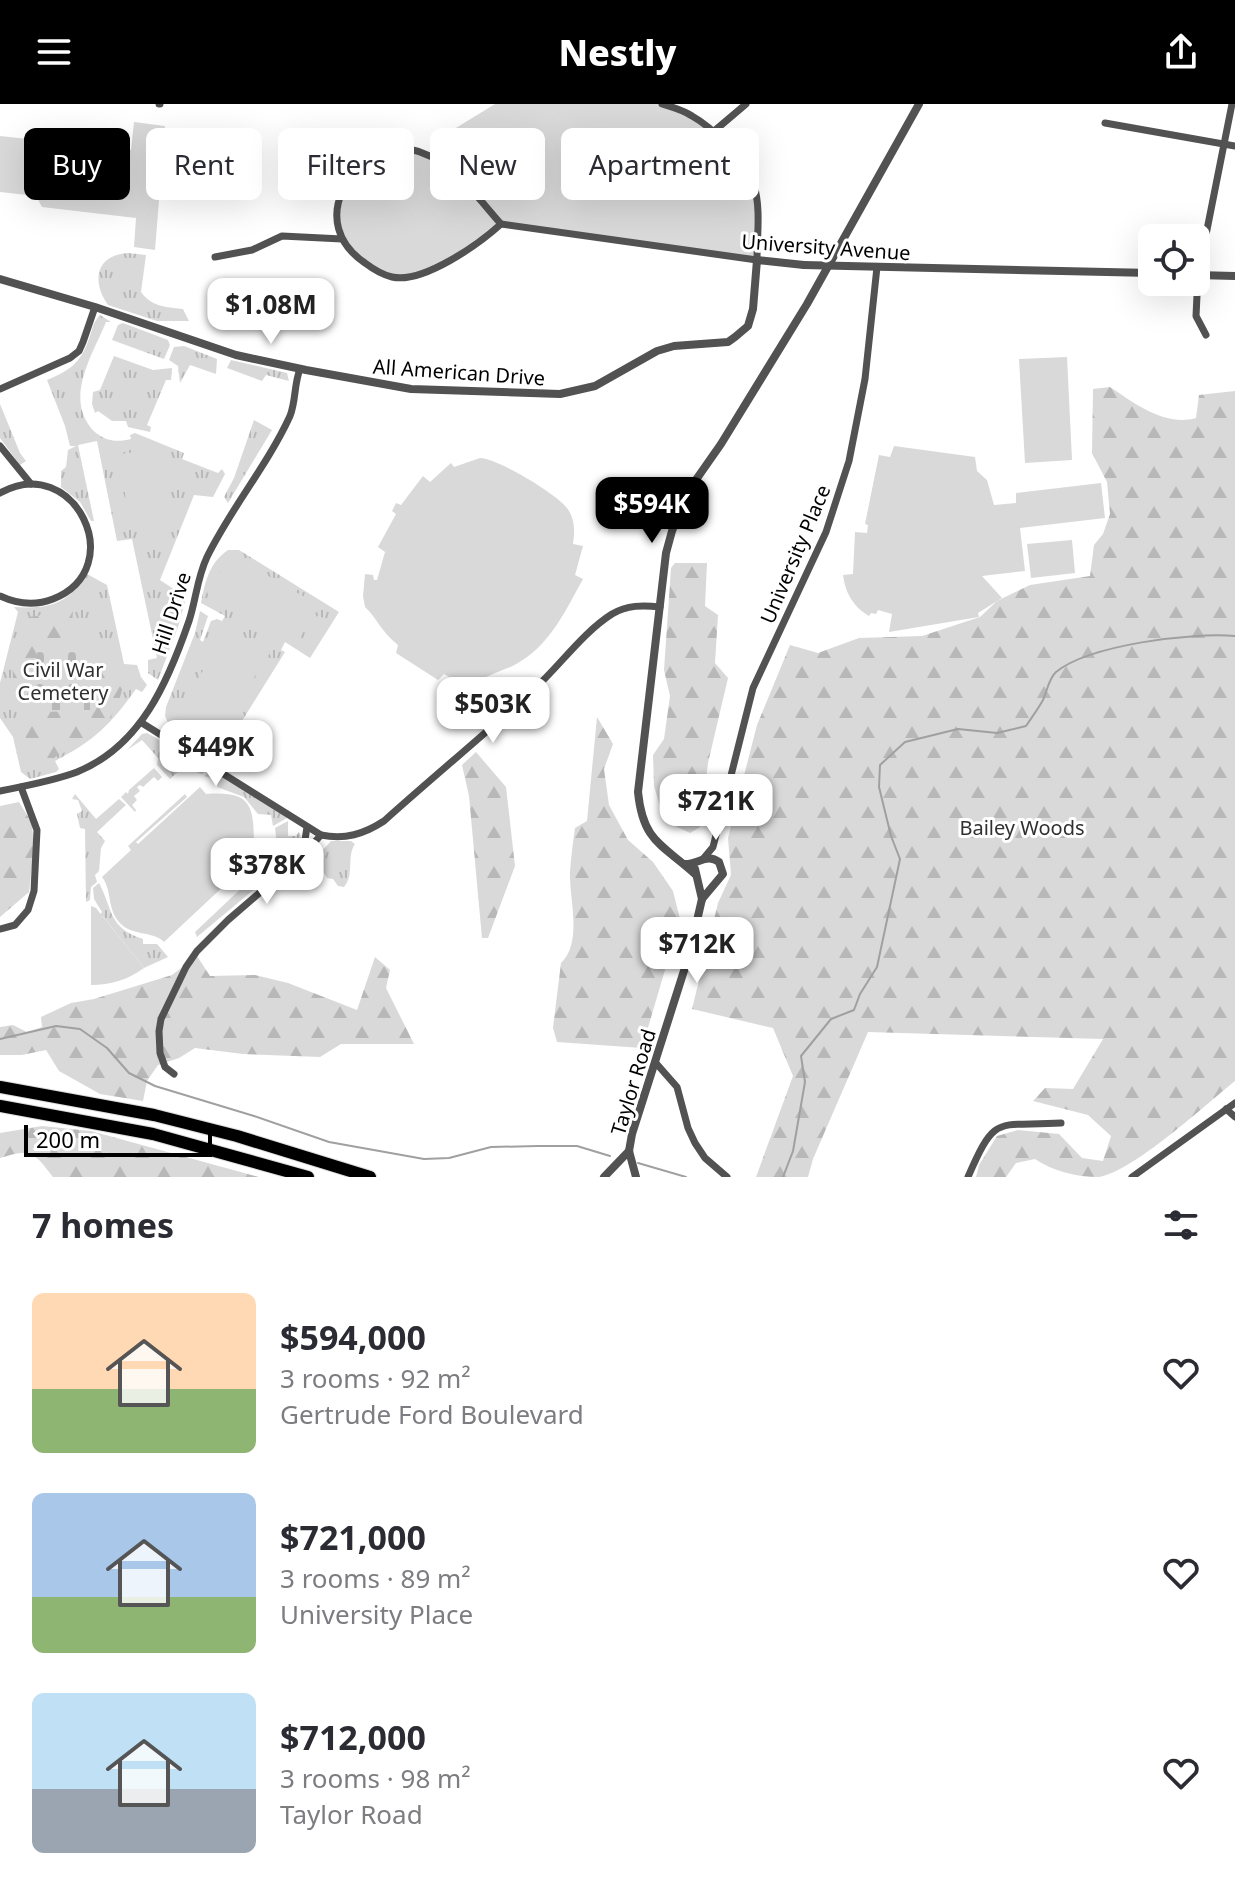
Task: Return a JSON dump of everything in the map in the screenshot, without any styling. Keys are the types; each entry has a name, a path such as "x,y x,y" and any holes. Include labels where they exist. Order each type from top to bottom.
{"highway":[{"path":"0,1087 154,1115 237,1136 370,1177"},
{"path":"0,1106 153,1134 308,1177"}],"street":[{"path":"662,104 693,116 708,128"},
{"path":"718,128 746,104"},
{"path":"702,899 696,878 685,864 653,839 643,822 638,792 672,531 686,494 721,444 807,304 919,104"},
{"path":"1208,224 1232,104"},
{"path":"1105,123 1235,146"},
{"path":"394,150 423,152 443,162 501,224 490,235 434,269 394,278 357,258 342,239 337,220 346,180 371,160 394,150"},
{"path":"756,200 759,225 757,260"},
{"name":"University Avenue","path":"501,224 804,265 1138,273"},
{"path":"215,257 252,250 282,236 342,239"},
{"name":"All American Drive","path":"0,279 95,307 195,343 300,369 411,389 541,394 569,393 606,381 657,351 674,346 728,342 748,326 753,309 757,260"},
{"name":"University Place","path":"700,861 713,847 753,688 826,532 849,461 865,379 877,267"},
{"path":"1210,275 1235,276"},
{"path":"1196,296 1196,316 1206,335"},
{"path":"0,389 70,358 79,351 95,307"},
{"name":"Hill Drive","path":"0,791 86,767 113,751 142,723 156,701 181,643 195,589 208,555 292,411 300,369"},
{"path":"0,446 31,484"},
{"path":"0,493 31,484 58,490 82,511 88,526 90,555 80,580 61,596 28,604 0,596"},
{"path":"142,723 321,835 344,837 358,834 384,821 534,690 602,621 623,608 660,607"},
{"path":"0,929 15,925 28,910 34,891 37,830 21,787"},
{"path":"302,856 307,827"},
{"path":"174,1074 165,1067 160,1053 161,1019 186,967 197,951 234,914 302,856 321,835"},
{"path":"696,878 711,886 719,882 723,874 713,847"},
{"path":"685,864 712,858 719,862"},
{"path":"696,878 700,861"},
{"name":"Taylor Road","path":"629,1151 689,955 702,899 711,886"},
{"path":"655,1062 677,1087 695,1143 705,1158 727,1177"},
{"path":"1132,1177 1235,1103"},
{"path":"1226,1109 1235,1117"},
{"path":"968,1177 984,1140 993,1129 1023,1123 1061,1123"},
{"path":"607,1174 629,1151"},
{"path":"629,1151 636,1177"},
{"path":"607,1174 622,1169 636,1177"}],"green space":[{"path":"495,104 662,104 693,116 706,128 561,128 561,200 755,200 757,260 501,224 432,268 403,277 384,275 358,256 342,239 338,202 414,200 414,153 430,156 430,200 545,200 545,128 456,128"},
{"path":"134,122 165,126 146,128 146,200 159,200 155,250 134,247 136,218 42,207 38,200 130,200"},
{"path":"0,136 24,139 24,195 0,192"},
{"path":"128,253 146,255 141,292 145,297 160,305 183,309 189,321 157,321 108,305 99,287 100,271 109,259"},
{"path":"100,315 111,322 106,322 81,389 84,416 91,428 100,436 115,441 131,439 130,435 135,433 184,453 182,459 218,473 222,469 225,474 213,497 194,495 160,580 184,596 189,587 158,680 148,673 148,660 157,658 132,539 117,541 97,441 78,445 94,521 91,521 80,502 61,487 61,471 66,467 68,450 76,446 70,446 47,380 78,360"},
{"path":"123,323 168,340 170,345 164,359 112,340 118,325"},
{"path":"184,346 217,359 216,374 190,365 180,383 178,366 169,360 174,347"},
{"path":"114,356 153,370 172,368 171,380 166,380 147,425 151,427 150,432 128,427 126,421 112,421 98,411 95,413 93,392 100,390"},
{"path":"1067,357 1072,460 1025,463 1019,359"},
{"path":"231,360 287,373 289,381 266,375 262,381 227,368"},
{"name":"Bailey Woods","path":"1110,387 1150,412 1184,420 1196,418 1199,395 1235,391 1235,1081 1150,1150 1114,1172 1099,1177 1073,1174 1035,1159 1016,1163 1006,1177 976,1177 979,1165 997,1136 1018,1130 1059,1134 1082,1158 1103,1161 1111,1136 1088,1115 1033,1101 1045,1088 1073,1089 1103,1039 868,1032 808,1177 756,1177 793,1076 773,1028 692,1009 718,903 731,875 728,838 757,725 790,645 818,653 859,638 922,636 980,617 997,601 1030,585 1090,576 1094,545 1103,534 1110,514 1107,482 1092,453 1093,389"},
{"path":"0,404 26,461 20,465 0,438"},
{"path":"254,420 272,430 228,503 224,497 234,478"},
{"path":"894,446 975,457 977,471 987,480 994,505 1016,503 1016,493 1101,483 1105,518 1020,528 1025,571 982,576 1002,598 978,613 979,617 889,632 892,614 878,610 869,616 863,612 851,598 843,575 853,574 855,532 867,533 868,525 865,524 879,455 890,457"},
{"path":"164,448 172,517 128,523 121,454"},
{"path":"480,458 512,470 561,502 573,521 573,544 583,546 575,575 583,579 557,624 532,653 513,666 486,677 485,684 454,680 444,674 438,680 396,653 398,645 365,607 363,596 365,574 373,575 377,580 385,552 378,547 396,514 392,511 396,503 401,505 423,476 430,482 451,463 454,467"},
{"path":"1072,540 1075,573 1031,578 1027,544"},
{"path":"228,550 239,550 339,612 310,658 285,642 281,650 285,652 222,753 216,756 170,727 165,716 200,611 208,616 200,640 203,642 211,621 222,621 225,616 201,603 212,567"},
{"path":"231,554 320,606 295,645 207,593"},
{"path":"675,563 707,563 705,606 718,615 715,663 728,678 708,763 700,827 690,833 675,826 661,810 654,786 653,755 664,739 670,696 664,670 671,568"},
{"path":"87,574 107,585 124,664 137,665 147,685 142,692 136,689 110,722 91,739 55,761 59,769 56,772 30,779 21,772 13,737 0,718 0,683 18,612 14,607 56,603 72,593"},
{"path":"73,611 70,650 36,651 90,711 90,650 106,655 126,676 116,708 107,721 79,744 36,766 15,708 12,662 26,637 29,617"},
{"path":"318,615 330,622 312,652 300,645"},
{"path":"230,628 270,653 213,741 174,716"},
{"name":"Civil War Cemetery","path":"36,650 90,650 90,711 37,712"},
{"path":"597,717 613,744 604,769 609,805 628,840 653,862 673,891 680,919 642,1048 557,1042 553,1028 561,963 572,944 571,855 575,828 587,821"},
{"path":"147,733 209,768 202,774 182,768 170,779 157,765 158,758 142,740 127,750 142,734"},
{"path":"476,752 506,787 515,866 488,938 482,938 469,796 462,765"},
{"path":"154,768 162,777 158,781 154,777 143,787 137,787 140,791 134,796 137,800 132,805 135,812 121,797"},
{"path":"213,770 287,818 273,826 271,815 258,814 244,797 217,787 218,780 204,776"},
{"path":"200,787 206,794 232,795 246,803 253,819 254,844 261,851 164,942 155,936 132,931 122,925 114,914 102,877 131,850 128,846 185,794 187,797 136,842 138,844"},
{"path":"75,794 96,819 119,799 126,805 97,832 105,841 101,848 99,871 95,875 97,882 91,887 90,900 86,902 85,829 80,828 77,814 82,811 78,800 72,799"},
{"path":"19,802 32,823 34,850 29,892 0,917 0,806"},
{"path":"288,821 288,836 296,836 299,832 301,843 292,858 277,868 271,860 278,854 275,828"},
{"path":"331,841 351,841 355,844 344,887 327,878 322,870 311,863"},
{"path":"267,864 275,872 197,937 195,932"},
{"path":"99,883 117,923 143,939 143,944 157,944 168,957 144,968 101,914 93,888"},
{"path":"91,906 96,908 144,968 119,981 91,985"},
{"path":"197,956 210,976 255,975 288,983 357,1010 375,957 390,970 386,988 414,1044 341,1044 320,1057 243,1054 195,1048 179,1058 158,1065 147,1081 143,1101 100,1094 59,1071 46,1050 0,1055 0,1027 13,1025 27,1032 42,1027 41,1017 71,1003 172,975"},
{"path":"42,1126 91,1131 259,1177 53,1177 31,1154 19,1153 0,1158 0,1133"}],"waterway":[{"path":"783,1177 793,1151 805,1082 801,1056 831,1019 854,1010 877,967 900,859 879,787 880,765 905,742 958,729 997,733 1026,726 1056,672 1092,654 1142,642 1194,636 1235,636"},
{"path":"0,1039 56,1026 80,1029 107,1048 129,1073 155,1086 329,1142 424,1159 449,1158 491,1147 538,1146 577,1146 610,1156"},
{"path":"638,1163 686,1177"}]}
